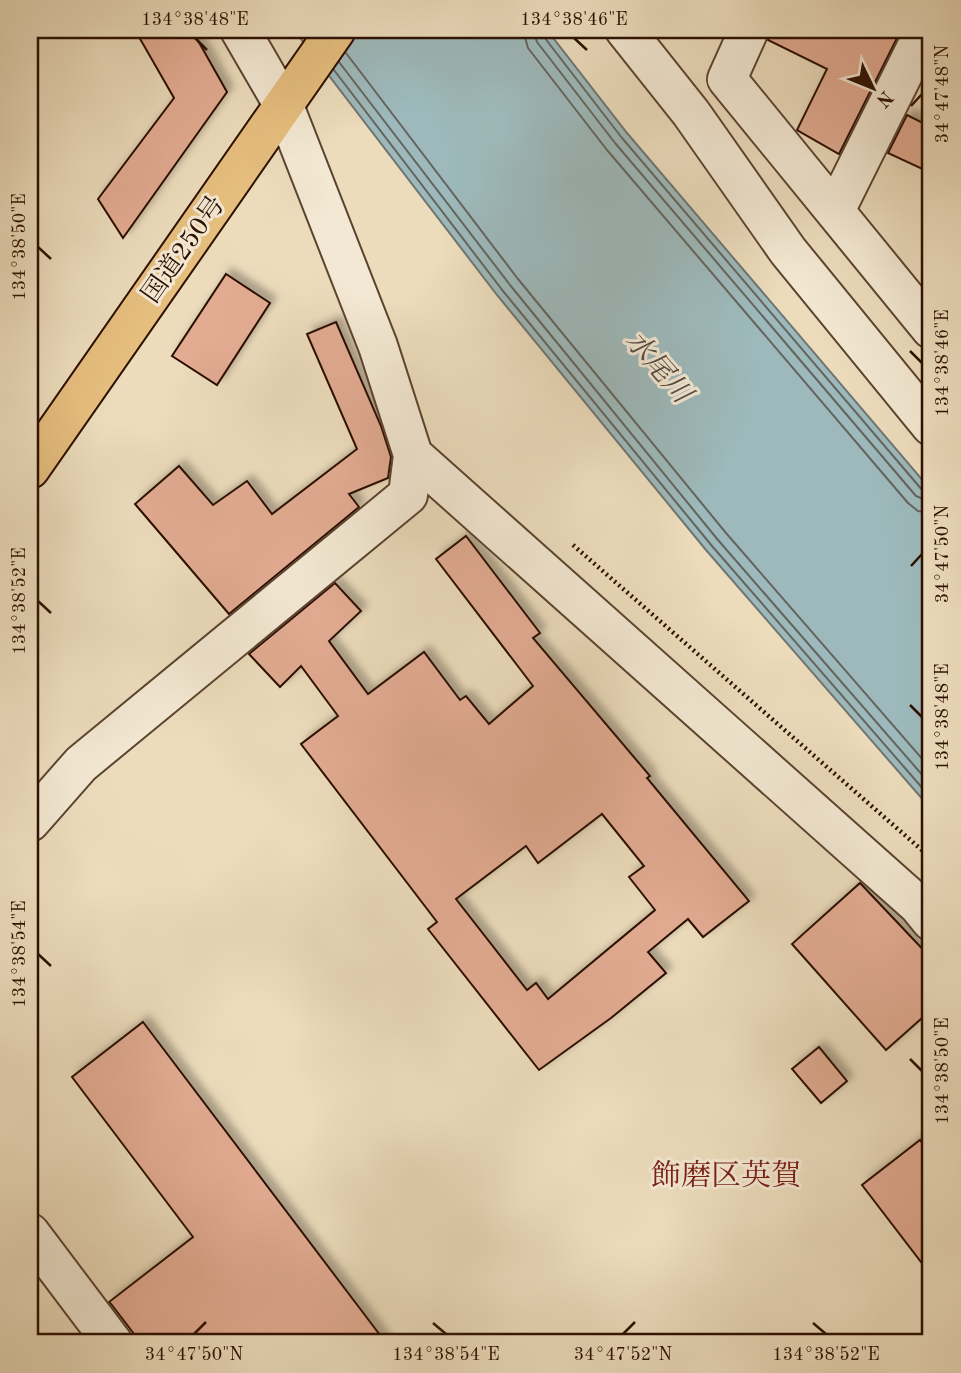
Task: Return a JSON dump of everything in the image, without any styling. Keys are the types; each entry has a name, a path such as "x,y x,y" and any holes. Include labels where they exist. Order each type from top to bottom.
{"highway":[{"name":"国道250号","path":"30,468 336,30"}],"street":[{"path":"30,822 80,764 408,495 413,455 378,346 284,106 240,30"},
{"path":"625,30 691,113 788,251 931,426"},
{"path":"749,30 727,79 931,329"},
{"path":"835,211 925,30"},
{"path":"413,455 918,905 931,921"},
{"path":"30,1233 113,1343"}],"path":[{"path":"562,535 931,858"}],"water":[{"name":"水尾川","path":"294,30 547,30 627,133 931,490 931,809 706,550 497,295"}],"building":[{"path":"135,30 192,30 227,92 123,238 98,199 174,98"},
{"path":"771,30 901,30 839,154 797,130 827,69 768,40"},
{"path":"907,115 931,127 931,173 888,153"},
{"path":"226,274 270,303 217,385 172,356"},
{"path":"336,322 381,426 391,457 388,478 349,494 359,507 229,614 135,504 179,466 213,505 247,481 272,514 357,449 307,334"},
{"path":"466,536 540,633 533,638 650,776 647,778 749,901 703,937 688,919 648,952 666,973 611,1018 539,1070 428,929 437,922 301,744 338,716 301,666 280,687 249,654 335,583 361,611 329,641 368,694 424,652 460,700 466,696 489,724 533,686 436,559","holes":["602,814 644,866 629,877 655,910 548,999 536,983 527,990 456,899 526,846 538,863"]},
{"path":"860,883 931,958 931,1010 886,1050 792,944"},
{"path":"143,1022 386,1343 141,1343 109,1302 193,1237 72,1077"},
{"path":"819,1047 847,1081 821,1103 792,1069"},
{"path":"920,1140 931,1155 931,1275 862,1185"}],"district":[{"name":"飾磨区英賀","path":"726,1177"}]}
